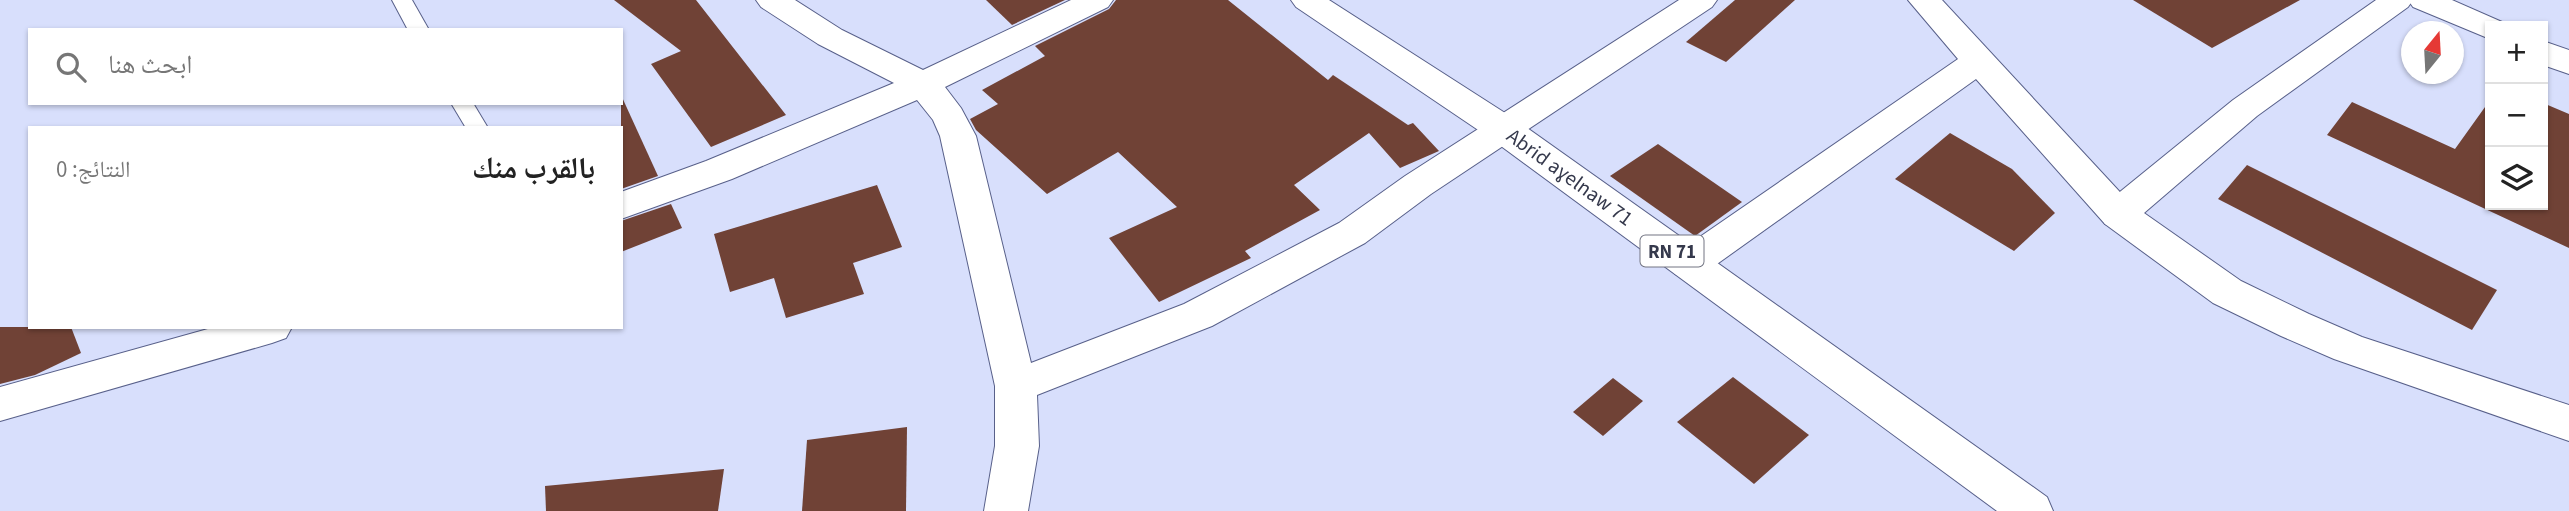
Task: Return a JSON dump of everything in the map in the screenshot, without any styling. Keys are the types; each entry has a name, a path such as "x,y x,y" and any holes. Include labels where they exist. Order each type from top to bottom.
{"street":[{"path":"772,0 830,37 923,85 949,116 958,136 1016,386 1017,446 1006,511"},
{"path":"623,205 719,170 923,85 1097,0"},
{"name":"Abrid aɣelnaw 71","path":"1307,0 1503,129 2031,511"},
{"path":"1016,386 1198,315 1352,233 1503,129 1701,0"},
{"path":"1924,0 2118,214 2227,292 2348,348 2569,423"},
{"path":"2118,214 2245,108 2397,0"},
{"path":"2424,0 2485,27"},
{"path":"2548,54 2569,64"},
{"path":"1689,264 1978,61"},
{"path":"0,404 265,329"}],"lane":[{"path":"402,0 418,28"},
{"path":"463,105 476,126"}],"building":[{"path":"614,0 696,0 786,115 711,147 651,64 681,51"},
{"path":"986,0 1065,0 1012,25"},
{"path":"1116,0 1228,0 1328,80 1333,75 1408,125 1413,123 1439,151 1400,168 1369,133 1294,185 1320,210 1245,251 1251,258 1159,302 1109,238 1177,207 1118,152 1047,194 976,130 970,119 998,104 982,90 1045,56 1035,46 1109,9"},
{"path":"1735,0 1795,0 1726,62 1686,42"},
{"path":"2133,0 2300,0 2212,48"},
{"path":"623,99 658,176 623,188 623,126"},
{"path":"2352,102 2455,149 2485,107 2485,209 2327,135"},
{"path":"2548,105 2569,114 2569,248 2488,210 2548,210"},
{"path":"1950,133 2012,169 2055,213 2014,251 1895,179"},
{"path":"1658,144 1742,202 1695,236 1610,176"},
{"path":"2247,165 2497,290 2472,330 2218,199"},
{"path":"877,185 902,247 853,263 864,294 786,318 774,278 730,292 714,234"},
{"path":"671,204 682,228 623,251 623,220"},
{"path":"0,327 72,329 81,353 35,375 0,384"},
{"path":"1733,377 1809,435 1754,484 1677,422"},
{"path":"1613,378 1643,401 1603,436 1573,412"},
{"path":"907,427 906,511 802,511 807,440"},
{"path":"724,469 718,511 546,511 545,486"}]}
